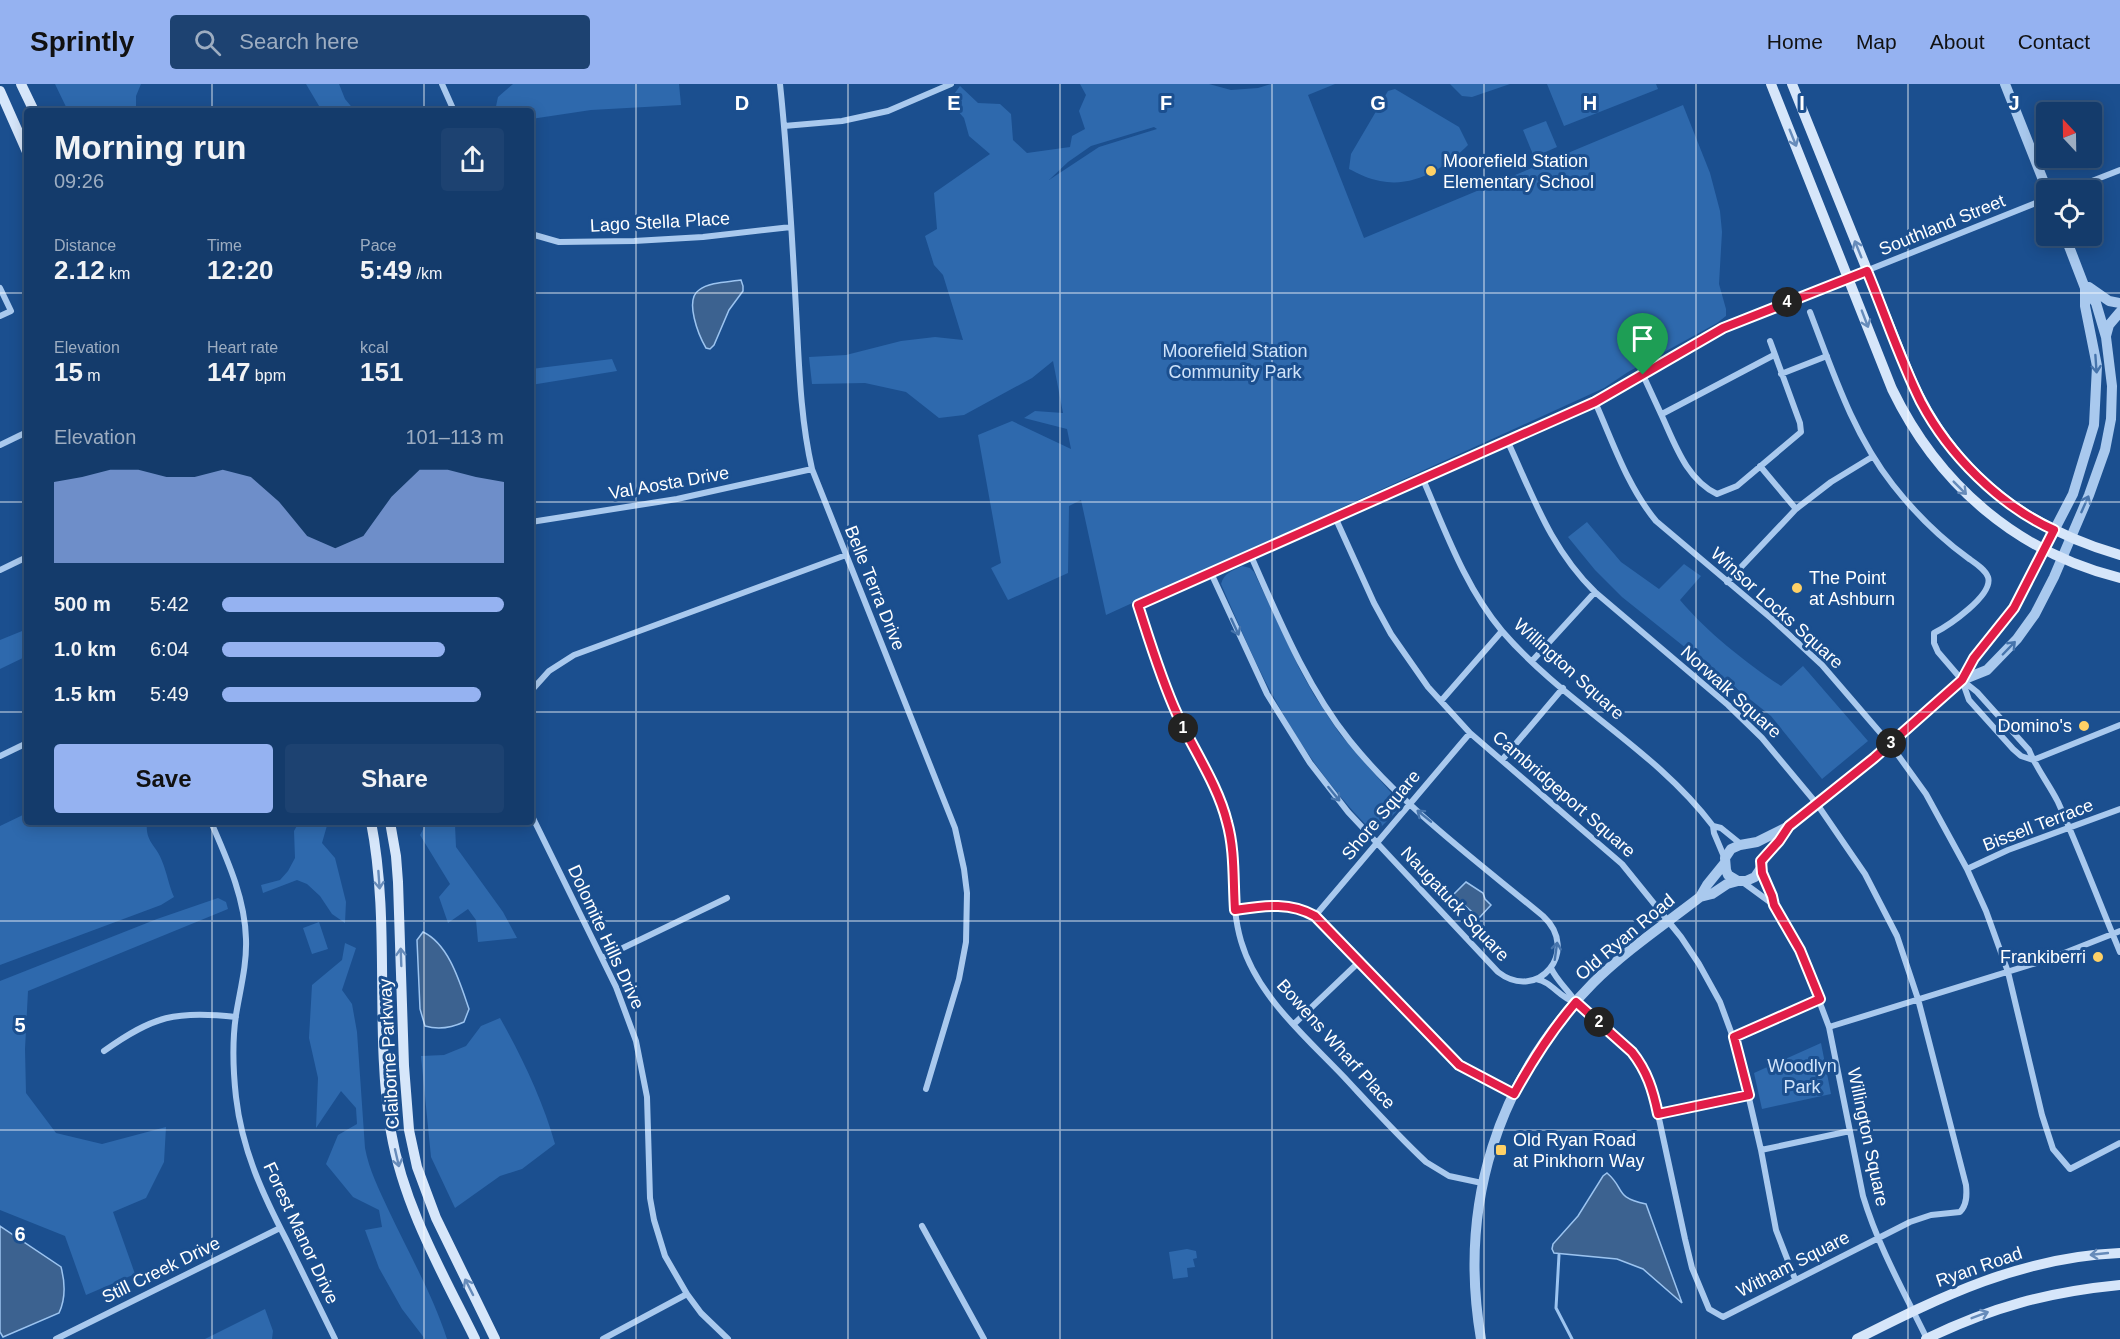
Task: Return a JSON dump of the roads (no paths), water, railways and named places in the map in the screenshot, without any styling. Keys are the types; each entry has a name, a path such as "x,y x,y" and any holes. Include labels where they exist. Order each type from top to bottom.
{"main road":[{"path":"21,84 33,108"},
{"path":"1771,84 1892,389 1905,417 1920,441 1957,486 1980,508 2004,526 2062,558 2117,579"},
{"path":"1792,84 1922,402 1953,451 2013,506 2070,538 2120,555"},
{"path":"0,91 24,145"},
{"name":"Claiborne Parkway","path":"371,825 379,885 386,1084 391,1134 412,1211 475,1339"},
{"name":"Claiborne Parkway","path":"390,825 398,882 404,1076 409,1130 417,1167 436,1218 495,1339"},
{"name":"Ryan Road","path":"1857,1339 1949,1293 2013,1271 2084,1256 2120,1253"},
{"path":"1927,1339 1961,1322 2023,1301 2055,1293 2120,1285"}],"street":[{"path":"442,84 453,108"},
{"name":"Belle Terra Drive","path":"780,84 799,353 808,451 812,469 955,828 964,869 967,893 966,942 959,979 926,1089"},
{"path":"784,126 842,121 888,111 951,84"},
{"path":"2005,84 2043,180"},
{"path":"2094,180 2120,170"},
{"name":"Southland Street","path":"1138,605 1595,402 1723,328 2036,204"},
{"name":"Lago Stella Place","path":"534,235 559,242 629,241 703,237 791,227"},
{"name":"Old Ryan Road","path":"1962,680 1987,670 2017,639 2036,614 2100,470 2108,435 2112,386 2106,337 2096,303 2084,285 2069,246"},
{"path":"2084,285 2109,301 2120,303"},
{"name":"Old Ryan Road","path":"1480,1339 1474,1266 1482,1183 1498,1132 1514,1094 1546,1039 1576,1002 1610,968 1700,897 1725,862 1731,849 1762,840 1789,826 1874,758 1962,680 1974,658 2014,608 2073,494 2094,425 2097,366 2085,306 2084,285"},
{"path":"0,288 10,311 0,316"},
{"path":"1809,312 1849,411 1872,457 1917,514 1948,543 1984,570 1988,578 1988,587 1984,594 1949,626 1934,633 1934,643 1938,652 1962,680 1977,692 2029,750 2033,760 2044,774 2070,829 2120,952"},
{"path":"2106,337 2109,325 2120,312"},
{"path":"1643,375 1680,456 1707,489 1717,494 1737,486 1801,432 1800,423 1770,341"},
{"path":"1662,414 1774,355"},
{"path":"1781,374 1827,356"},
{"name":"Winsor Locks Square","path":"1595,402 1644,507 1656,521 1772,619 1822,665 1890,744 1926,794 1967,869 1986,910 2008,972 2042,1115 2053,1149 2070,1169 2120,1143"},
{"path":"0,445 24,433"},
{"name":"Norwalk Square","path":"1507,440 1555,542 1575,571 1595,592 1747,722 1780,758 1850,850 1875,891 1897,936 1918,999 1957,1147 1966,1197 1964,1208 1960,1212 1922,1217 1877,1237"},
{"path":"1727,582 1796,509 1831,482 1872,457"},
{"path":"1760,466 1796,509"},
{"name":"Val Aosta Drive","path":"534,522 676,499 812,469"},
{"name":"Willington Square","path":"1422,477 1458,560 1477,595 1502,631 1532,661 1676,784 1713,826 1725,862"},
{"name":"Cambridgeport Square","path":"1335,517 1374,603 1391,634 1416,671 1470,733 1617,859 1669,921 1699,964 1720,1002 1734,1037 1761,1150 1776,1230 1795,1279"},
{"path":"534,688 549,671 574,655 846,555"},
{"path":"1251,556 1296,654 1321,699 1350,740 1410,805 1548,921 1558,939 1557,957 1551,968 1536,979"},
{"path":"0,570 24,558"},
{"name":"Naugatuck Square","path":"1211,573 1267,694 1296,743 1348,812 1498,972 1508,980 1520,982 1536,979"},
{"path":"1532,661 1595,592"},
{"name":"Bowens Wharf Place","path":"1138,605 1160,673 1176,712 1216,792 1225,816 1230,835 1235,910 1242,943 1253,970 1272,1000 1426,1162 1449,1176 1482,1183"},
{"path":"1441,701 1502,631"},
{"path":"1962,680 1969,700 2021,756 2033,760 2120,725"},
{"path":"1502,760 1563,688"},
{"name":"Shore Square","path":"1315,916 1470,733"},
{"path":"0,756 24,744"},
{"name":"Bissell Terrace","path":"1967,869 2008,850 2120,809"},
{"name":"Dolomite Hills Drive","path":"534,820 627,1012 642,1069 648,1120 648,1175 654,1220 665,1256 701,1313 728,1339"},
{"name":"Forest Manor Drive","path":"212,825 240,897 244,916 246,958 236,1017 234,1071 241,1126 257,1180 335,1339"},
{"name":"Willington Square","path":"1713,826 1721,828 1744,845"},
{"name":"Old Ryan Road","path":"1700,897 1712,894 1727,884 1755,877 1764,856 1779,841 1789,826"},
{"path":"1744,845 1756,850 1761,859 1761,866"},
{"path":"1725,862 1728,874 1739,881"},
{"name":"Willington Square","path":"1761,866 1774,905 1800,950 1829,1027 1863,1196 1877,1237 1927,1339"},
{"name":"Willington Square","path":"1739,881 1754,889 1774,905"},
{"path":"602,958 727,898"},
{"path":"1235,910 1270,905 1293,907 1315,916 1459,1065 1514,1094"},
{"path":"1829,1027 2049,959 2120,931"},
{"path":"1294,1024 1359,962"},
{"path":"1551,968 1555,977 1576,1002 1640,1061 1652,1087 1658,1114 1749,1095"},
{"path":"1536,979 1545,981 1563,998 1576,1002"},
{"path":"1734,1037 1820,999"},
{"path":"104,1051 131,1032 161,1018 194,1013 236,1017"},
{"name":"Witham Square","path":"1658,1114 1692,1268 1709,1310 1723,1317 1877,1237"},
{"path":"1761,1150 1850,1131"},
{"path":"922,1226 984,1339"},
{"name":"Still Creek Drive","path":"56,1339 280,1228"},
{"path":"603,1339 687,1294"}],"waterway":[{"path":"1559,1255 1556,1308 1572,1339"}],"place":[{"name":"Moorefield Station Elementary School","path":"1431,171"},
{"name":"The Point at Ashburn","path":"1797,588"},
{"name":"Domino's","path":"2084,726"},
{"name":"Frankiberri","path":"2098,957"},
{"name":"Old Ryan Road at Pinkhorn Way","path":"1501,1150"}],"park label":[{"name":"Moorefield Station Community Park","path":"1235,361"},
{"name":"Woodlyn Park","path":"1802,1076"}]}
